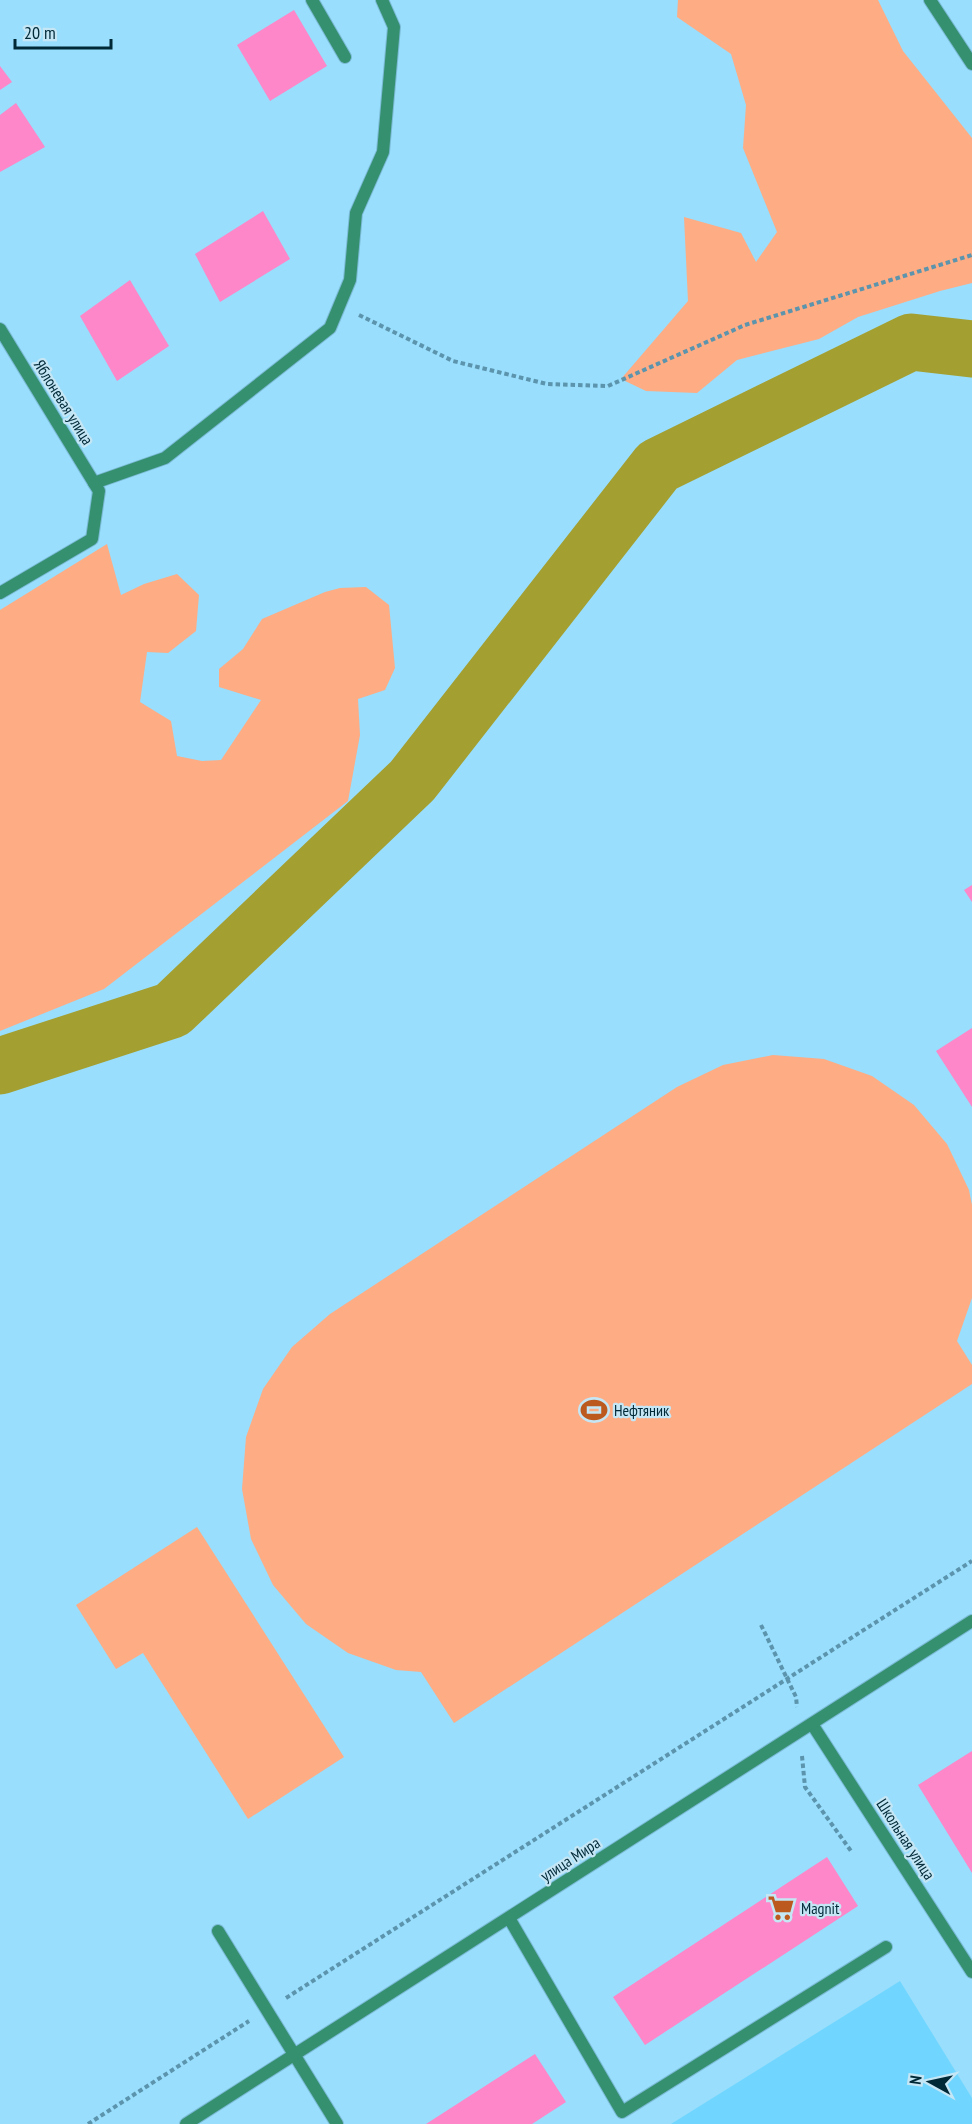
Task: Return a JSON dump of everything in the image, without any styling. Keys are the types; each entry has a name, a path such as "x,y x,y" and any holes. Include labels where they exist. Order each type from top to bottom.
{"street":[{"path":"312,0 345,57"},
{"path":"0,593 92,539 97,487 165,458 330,327 350,280 356,213 383,152 394,27 382,0"},
{"path":"930,0 972,64"},
{"name":"Яблоневая улица","path":"0,329 97,487"},
{"name":"улица Мира","path":"186,2124 972,1622"},
{"name":"Школьная улица","path":"812,1724 972,1972"},
{"path":"509,1918 622,2112 886,1947"},
{"path":"218,1931 337,2124"}],"path":[{"path":"339,306 453,361 547,384 608,386 745,325 972,255"},
{"path":"88,2124 972,1561"}],"shaded area":[{"path":"678,0 878,0 903,51 972,138 972,283 858,317 819,339 737,360 697,393 646,391 621,379 688,301 684,217 741,233 756,262 777,232 743,148 746,105 731,54 677,17"},
{"path":"107,544 121,595 144,584 177,574 199,595 196,631 168,653 147,652 140,702 171,721 177,756 202,761 221,760 261,700 219,687 219,669 243,649 262,619 325,592 340,588 366,587 389,605 395,668 385,690 358,699 360,735 348,801 104,989 0,1031 0,610"},
{"name":"Нефтяник","path":"773,1055 824,1059 872,1076 914,1105 947,1144 969,1190 972,1205 972,1298 957,1341 972,1365 972,1384 454,1723 421,1672 396,1670 348,1653 306,1624 273,1585 251,1539 242,1489 246,1437 263,1389 292,1347 330,1314 677,1087 723,1065"},
{"path":"197,1527 344,1757 248,1819 143,1653 116,1669 76,1605"},
{"path":"900,1981 972,2098 972,2124 671,2124"}],"building":[{"path":"294,10 327,66 270,101 237,45"},
{"path":"0,66 12,82 0,90"},
{"path":"16,103 45,147 0,172 0,115"},
{"path":"263,211 290,259 220,302 195,254"},
{"path":"130,280 169,346 117,381 80,316"},
{"path":"972,885 972,902 964,890"},
{"path":"972,1028 972,1107 936,1051"},
{"path":"972,1751 972,1873 918,1785"},
{"path":"827,1857 858,1906 645,2045 613,1997"},
{"path":"535,2054 566,2102 532,2124 426,2124"}],"waterway":[{"path":"0,1066 172,1010 412,781 658,466 911,342 972,349"}],"place":[{"name":"Нефтяник","path":"594,1410"},
{"name":"Magnit","path":"781,1908"}]}
